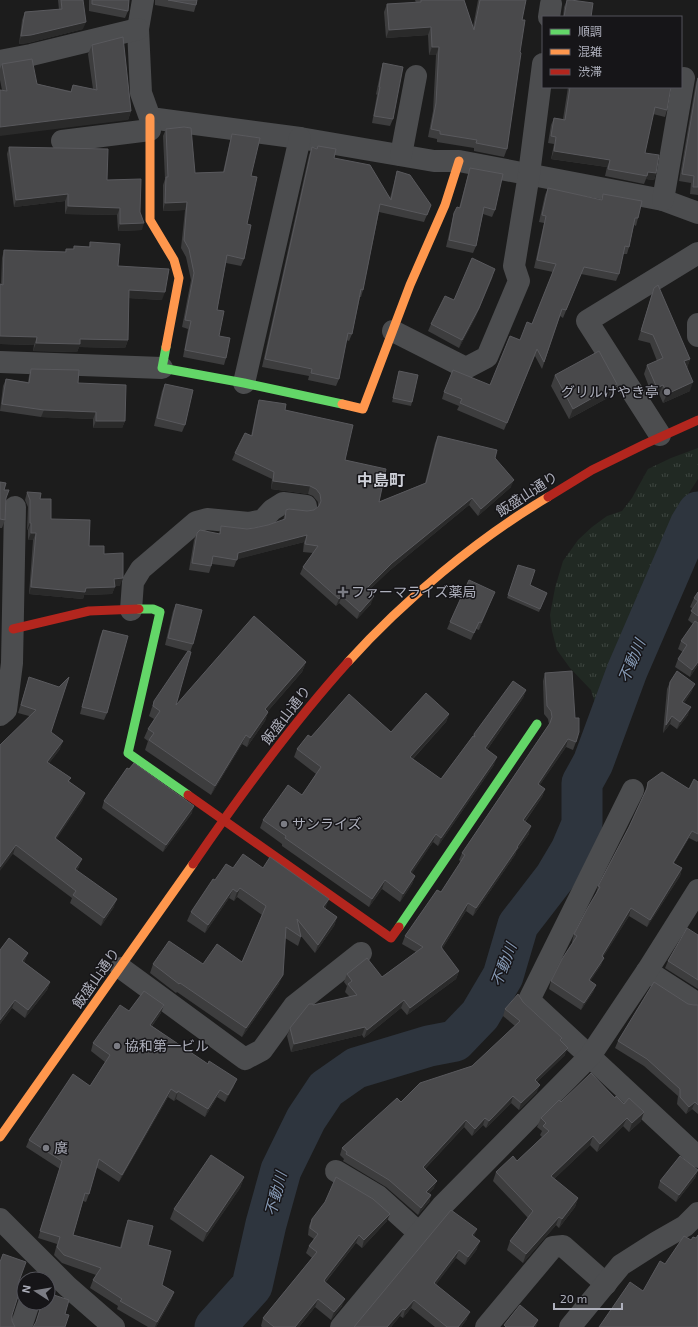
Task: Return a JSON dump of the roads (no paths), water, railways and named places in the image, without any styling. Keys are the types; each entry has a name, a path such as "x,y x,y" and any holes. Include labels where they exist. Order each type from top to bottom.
{"street":[{"path":"143,0 138,29 141,93 150,124 150,220 174,260 179,278 162,368"},
{"path":"0,61 138,29"},
{"path":"393,331 466,368 488,357 519,280 514,266 529,174 542,72"},
{"path":"401,155 416,76"},
{"path":"663,200 684,78"},
{"path":"62,141 150,124 300,138 434,161 459,161 529,174 663,200 698,213"},
{"path":"244,383 300,138"},
{"path":"0,362 162,368 244,383 363,409 410,285 445,205 459,161"},
{"path":"660,435 587,320 698,253"},
{"path":"698,324 698,336"},
{"name":"飯盛山通り","path":"0,1137 121,968 224,820 285,737 321,692 357,653 437,577 521,513 570,483 660,435 698,420"},
{"path":"130,610 132,582 141,569 196,522 207,519 249,523 263,520 272,510 283,503 306,506"},
{"path":"0,716 6,710 12,663 9,622 7,548 15,507"},
{"path":"9,622 89,611 153,609 160,612 128,754 390,938 537,724"},
{"path":"633,790 529,1000 698,1157"},
{"path":"341,1327 442,1206 590,1056 647,971 698,890"},
{"path":"121,968 245,1060 262,1050 294,1006 360,953"},
{"path":"647,971 692,1000"},
{"path":"336,1171 378,1196 420,1233"},
{"path":"570,1327 621,1265 685,1226 698,1213"},
{"path":"0,1219 42,1271"},
{"path":"486,1327 553,1247 563,1246 606,1284"},
{"path":"56,1280 67,1286 114,1327"},
{"path":"21,1327 27,1311"}],"waterway":[{"name":"不動川","path":"215,1327 252,1286 266,1224 281,1170 306,1119 326,1089 356,1068 429,1046 455,1041 480,1015 503,976 518,925 555,877 571,850 582,824 582,783 593,763 627,671 690,525 698,512"}],"place":[{"name":"グリルけやき亭","path":"667,392"},
{"name":"ファーマライズ薬局","path":"343,592"},
{"name":"サンライズ","path":"284,824"},
{"name":"協和第一ビル","path":"117,1046"},
{"name":"廣","path":"46,1148"}],"district":[{"name":"中島町","path":"381,480"}]}
